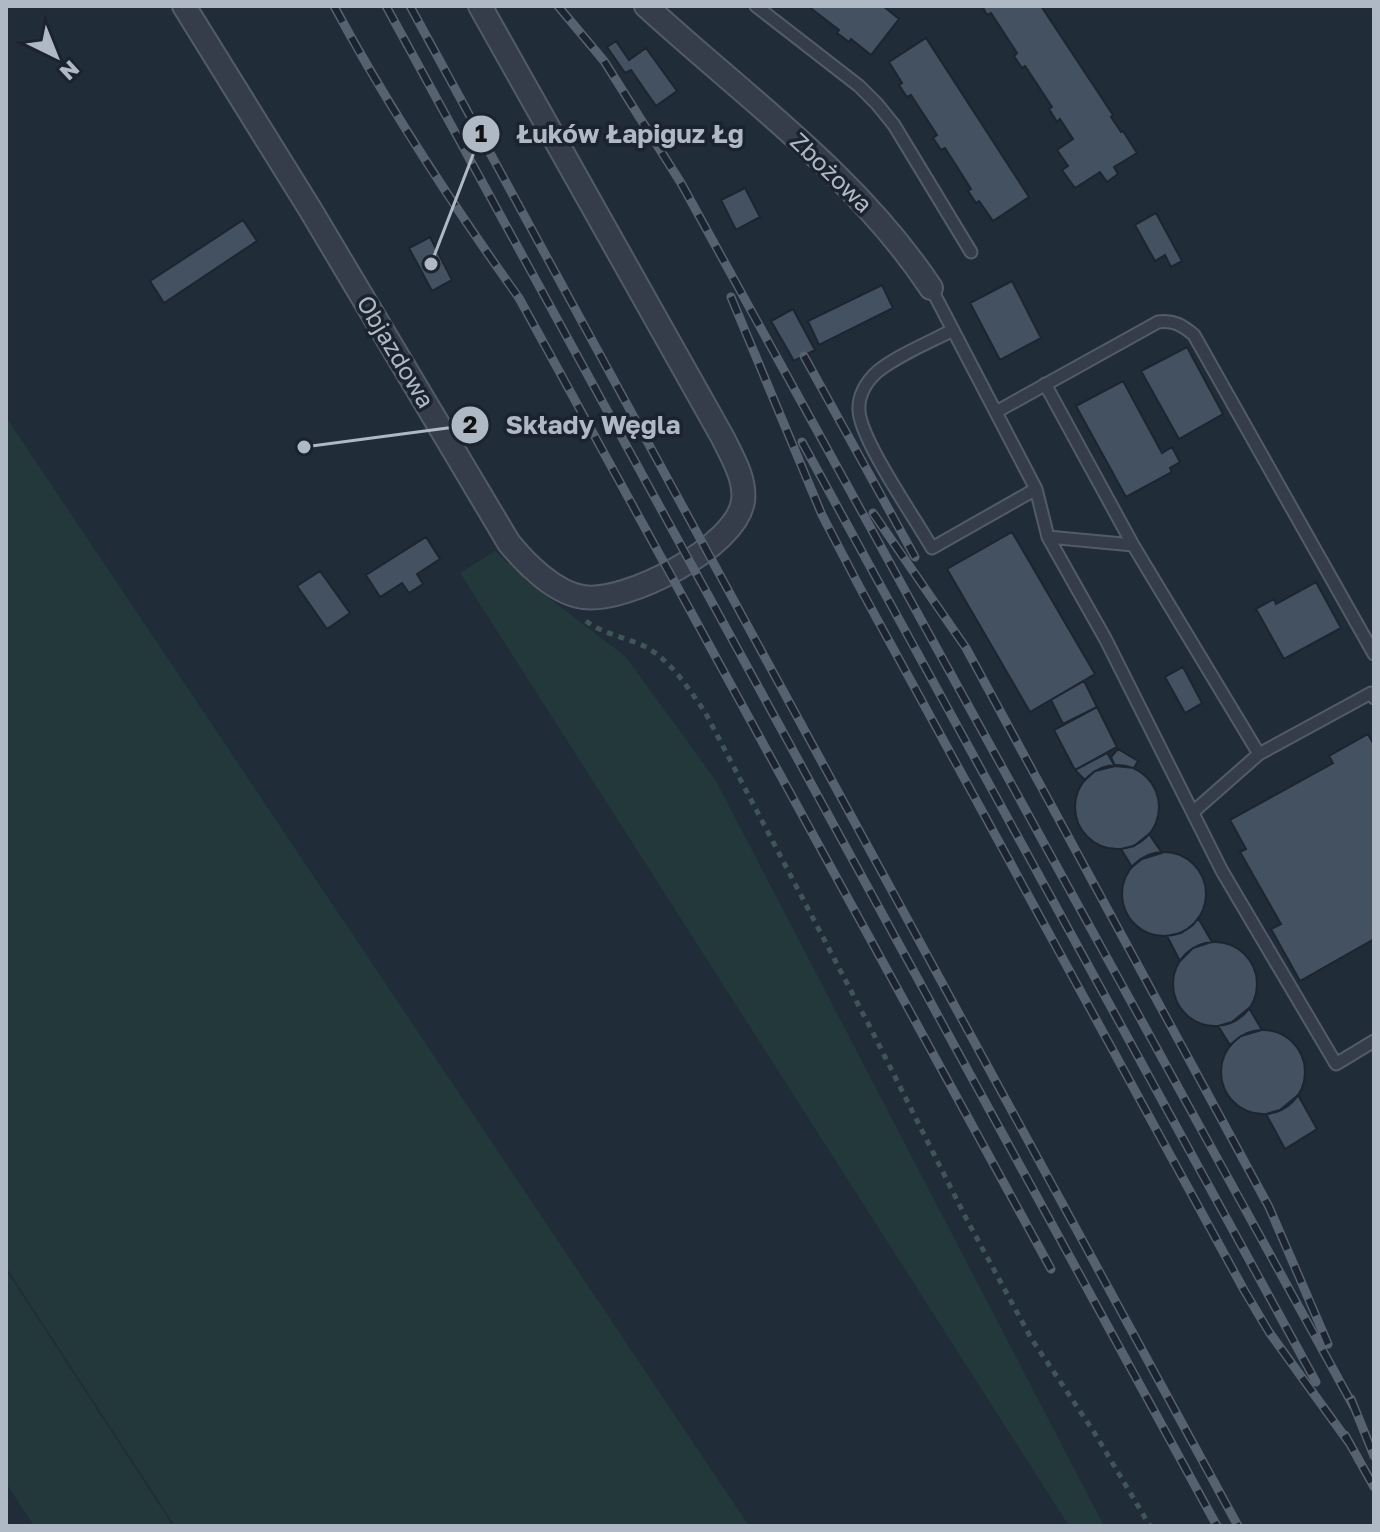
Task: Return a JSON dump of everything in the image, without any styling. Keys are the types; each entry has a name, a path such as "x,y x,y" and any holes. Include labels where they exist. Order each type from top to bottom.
{"street":[{"name":"Objazdowa","path":"184,6 310,209 509,543 520,557 551,583 579,597"},
{"path":"480,6 723,438 738,468 742,485 744,498 741,512 733,527 707,551 624,592 592,598 579,597"},
{"name":"Zbożowa","path":"646,6 845,183 892,233 931,288"}],"lane":[{"path":"756,6 877,104 894,125 971,252"},
{"path":"931,288 1036,489 1048,537 1106,640 1222,871 1336,1064 1374,1041"},
{"path":"996,412 1158,322 1171,320 1185,326 1194,335 1374,654"},
{"path":"953,330 877,372 866,385 859,399 859,414 866,435 932,548 1036,489"},
{"path":"1045,384 1133,545 1259,754"},
{"path":"1048,537 1133,545"},
{"path":"1193,812 1259,754 1373,693"}],"path":[{"path":"579,597 586,622 646,647 674,669 705,712 1031,1338 1094,1432 1150,1526"}],"green space":[{"path":"6,417 749,1526 175,1526 6,1267"},
{"path":"495,551 528,582 626,657 716,781 1104,1526 1069,1526 460,573"},
{"path":"6,1270 173,1526 34,1526 6,1483"}],"building":[{"path":"808,6 883,6 899,19 871,55 851,39 849,42 837,33 839,30"},
{"path":"982,6 1041,6 1137,153 1114,167 1118,174 1107,182 1100,172 1075,188 1062,170 1068,166 1057,150 1073,139 1060,119 1057,122 1049,109 1052,107 1025,66 1022,68 1014,56 1017,53 991,13 987,15"},
{"path":"926,38 1029,197 993,221 968,191 971,189 945,148 941,150 933,138 937,135 911,95 907,97 899,85 902,83 889,62"},
{"path":"616,41 629,60 646,48 677,91 656,106 631,70 625,73 607,47"},
{"path":"745,188 760,217 736,230 721,200"},
{"path":"1156,213 1182,261 1171,267 1165,255 1155,261 1135,225"},
{"path":"243,220 257,241 164,303 150,281"},
{"path":"430,237 452,280 432,291 409,248"},
{"path":"1012,281 1041,338 1000,360 970,303"},
{"path":"882,285 893,308 819,345 808,321"},
{"path":"793,309 815,350 794,361 771,321"},
{"path":"1187,347 1223,414 1179,439 1141,371"},
{"path":"1123,381 1162,453 1172,447 1180,462 1170,468 1172,472 1126,497 1076,406"},
{"path":"1012,532 1095,674 1030,712 947,569"},
{"path":"426,537 440,559 417,574 423,584 409,593 402,583 380,597 366,575"},
{"path":"320,571 350,613 327,629 297,586"},
{"path":"1316,582 1341,628 1284,659 1256,609 1274,599 1276,604"},
{"path":"1183,667 1202,703 1185,713 1165,677"},
{"path":"1084,681 1097,707 1063,724 1051,700"},
{"path":"1097,707 1117,747 1075,770 1054,730"},
{"path":"1368,734 1374,745 1374,939 1300,981 1271,929 1281,924 1240,852 1246,849 1230,820 1333,763 1329,756"},
{"path":"1118,749 1138,761 1134,768 1115,766 1111,757"},
{"path":"1107,753 1115,766 1095,771 1085,780 1075,770"},
{"path":"1117,765 1133,768 1147,777 1156,791 1159,807 1156,823 1147,837 1133,846 1117,849 1101,846 1087,837 1078,823 1075,807 1078,791 1087,777 1101,768"},
{"path":"1149,834 1162,853 1142,859 1132,867 1121,849 1134,846"},
{"path":"1164,852 1180,855 1194,864 1203,878 1206,894 1203,910 1194,924 1180,933 1164,936 1148,933 1134,924 1125,910 1122,894 1125,878 1134,864 1148,855"},
{"path":"1198,918 1212,942 1193,948 1180,961 1167,936 1181,933"},
{"path":"1215,942 1231,945 1245,954 1254,968 1257,984 1254,1000 1245,1014 1231,1023 1215,1026 1199,1023 1185,1014 1176,1000 1173,984 1176,968 1185,954 1199,945"},
{"path":"1249,1008 1262,1030 1241,1036 1230,1045 1218,1026 1232,1022"},
{"path":"1263,1030 1279,1033 1293,1042 1302,1056 1305,1072 1302,1088 1293,1102 1279,1111 1263,1114 1247,1111 1233,1102 1224,1088 1221,1072 1224,1056 1233,1042 1247,1033"},
{"path":"1298,1095 1317,1129 1285,1149 1266,1114 1280,1110"}],"railway":[{"path":"334,6 422,155 519,298 1051,1269"},
{"path":"386,6 1217,1526"},
{"path":"410,6 1238,1526"},
{"path":"558,6 604,61 681,183 1355,1409"},
{"path":"731,297 822,515 859,586 1244,1290 1269,1332 1350,1444"},
{"path":"804,356 915,557"},
{"path":"802,442 1316,1382"},
{"path":"873,513 966,648 1269,1207 1328,1344"},
{"path":"1351,1399 1374,1456"},
{"path":"1345,1435 1374,1487"}],"place":[{"name":"Łuków Łapiguz Łg","path":"431,264"},
{"name":"Składy Węgla","path":"304,447"}]}
